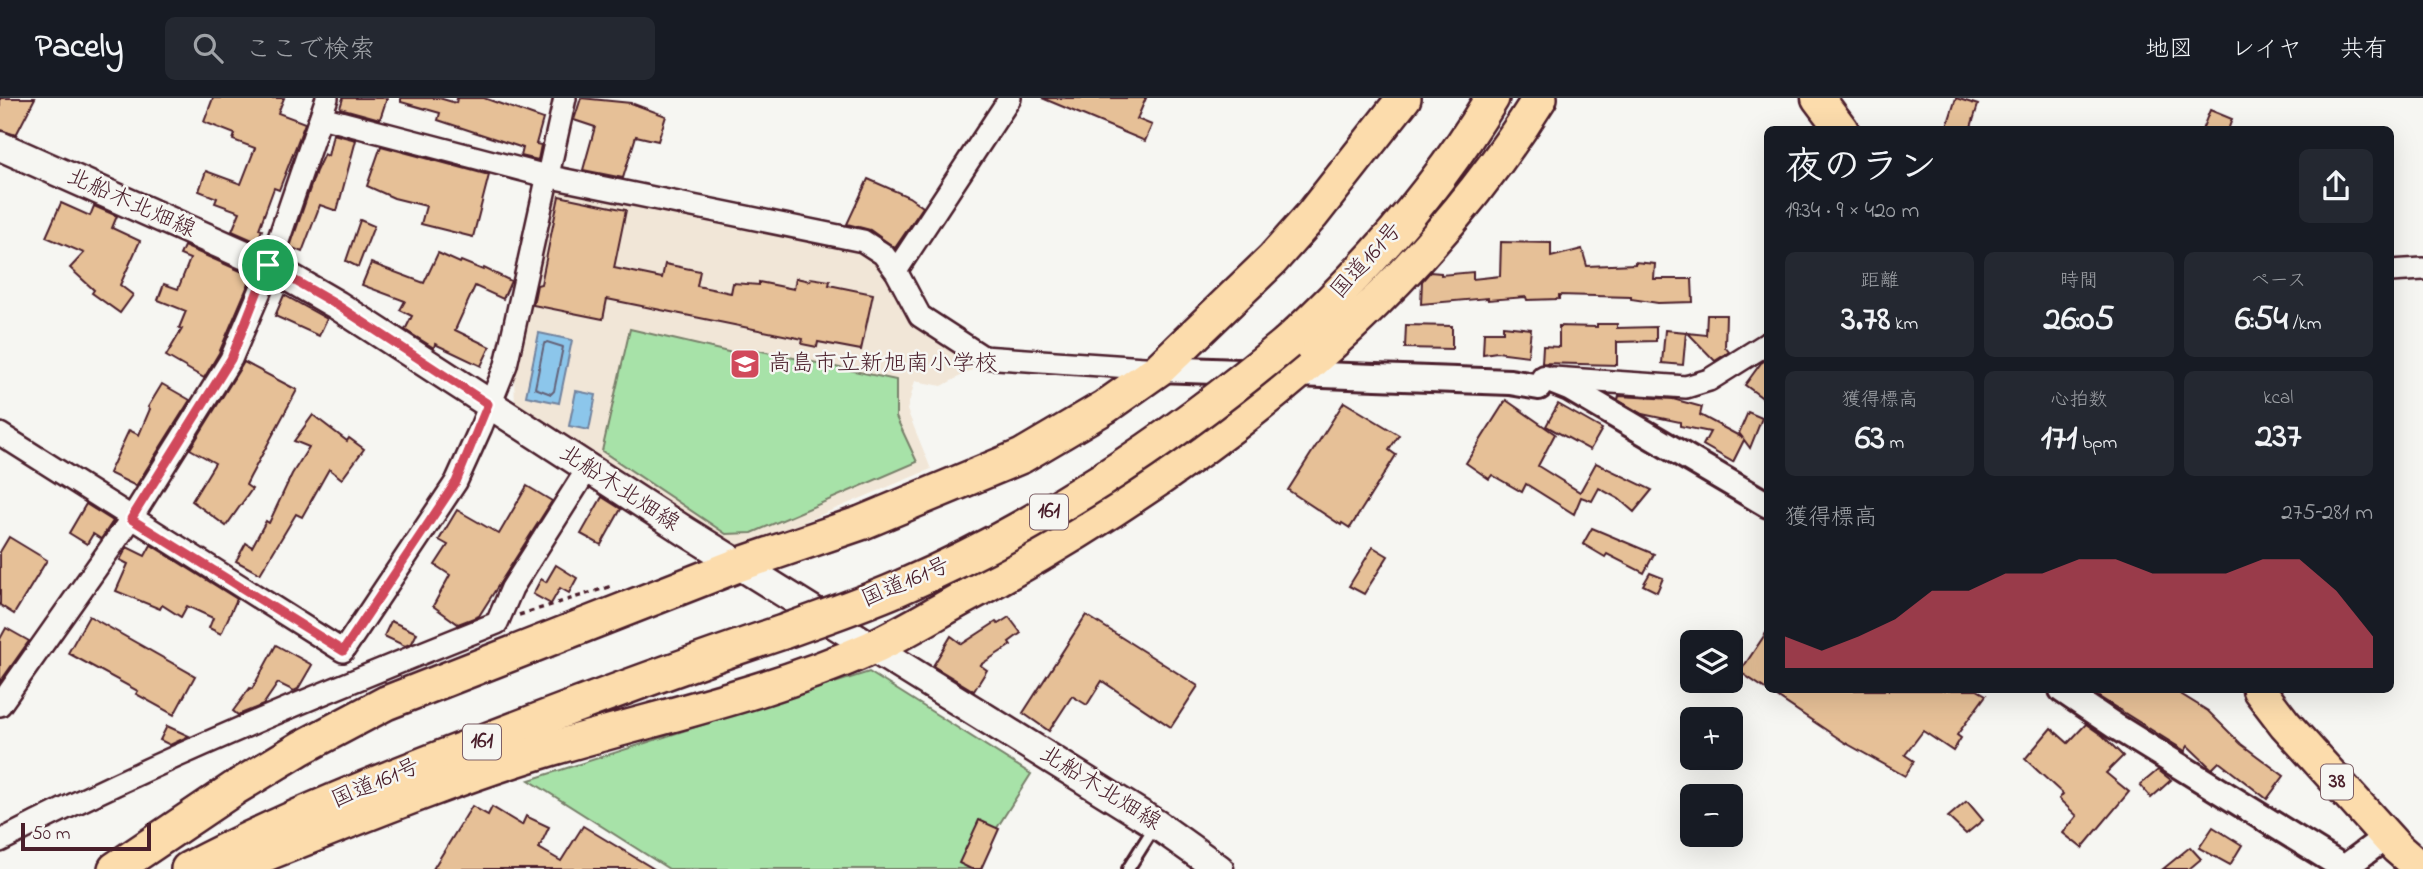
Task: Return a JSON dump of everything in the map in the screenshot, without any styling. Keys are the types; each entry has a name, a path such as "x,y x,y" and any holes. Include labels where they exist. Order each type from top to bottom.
{"highway":[{"path":"115,869 235,788 386,703 738,565 861,523 1022,456 1105,407 1159,369 1272,260 1312,215 1404,98"},
{"name":"国道161号","path":"188,869 238,843 387,778 654,675 783,632 897,589 990,545 1112,476 1222,397 1293,358 1345,288 1438,179 1492,98"},
{"path":"227,869 547,750 761,690 872,648 1061,544 1163,476 1293,358 1370,308 1442,232 1507,149 1540,98"}],"main road":[{"path":"1818,98 1839,126"},
{"name":"北船木北畑線","path":"0,146 268,265 337,305 738,565 1156,824 1219,869"},
{"name":"38","path":"2261,693 2285,724 2387,836 2421,869"}],"street":[{"path":"0,435 343,651 456,482 506,365 565,98"},
{"path":"896,271 1010,98"},
{"path":"0,705 131,519 231,359 268,265 324,107 546,176 863,242 883,254 896,271 920,316 984,357 1159,369 1293,358 1539,387 1544,378"},
{"path":"2394,271 2423,269"},
{"path":"1544,378 1686,387 1709,380 1764,346"},
{"path":"1544,378 1569,388 1764,503"},
{"path":"0,841 99,790 299,702 498,623 513,588 588,468"},
{"path":"2066,693 2344,868 2387,836"}],"lane":[{"path":"1128,869 1156,824"}],"path":[{"path":"498,623 623,582"}],"shaded area":[{"name":"高島市立新旭南小学校","path":"568,184 871,254 976,359 972,370 942,386 915,381 907,410 931,469 806,521 801,535 749,554 677,515 515,409 514,374 552,195 556,188"}],"green space":[{"path":"630,329 741,355 757,350 896,380 896,417 917,462 752,533 726,534 602,451"},
{"path":"869,672 1031,774 971,869 669,869 529,780"}],"water":[{"path":"539,333 572,340 559,403 526,396"},
{"path":"576,391 596,395 589,430 569,426"}],"building":[{"path":"0,98 35,98 16,135 0,130"},
{"path":"213,98 284,98 278,113 305,123 279,190 274,188 257,242 232,231 240,212 215,203 217,198 199,191 206,171 241,184 255,148 233,140 235,134 204,122"},
{"path":"343,98 387,98 380,119 340,108"},
{"path":"401,98 439,98 456,103 457,98 484,98 543,119 536,144 541,145 538,160 521,156 523,148 438,120 440,113 401,102"},
{"path":"581,98 631,103 666,116 658,141 636,136 623,178 583,170 595,127 574,120"},
{"path":"1042,98 1146,98 1137,119 1152,125 1145,141"},
{"path":"1956,98 1978,105 1971,126 1947,126"},
{"path":"2210,110 2232,119 2229,126 2204,126"},
{"path":"333,134 356,140 337,211 320,205 302,252 290,247 316,171 324,154 328,156"},
{"path":"381,146 489,175 473,237 421,224 426,206 394,198 367,186"},
{"path":"868,179 909,197 923,207 895,248 870,230 847,224"},
{"path":"559,196 626,210 614,268 662,278 665,264 700,271 697,286 731,293 733,283 759,285 759,282 794,289 796,278 810,281 811,278 830,281 829,285 873,294 861,350 818,342 817,347 802,344 803,339 607,299 603,319 533,305 537,285 541,284"},
{"path":"61,203 90,216 94,206 117,216 112,228 140,241 120,285 133,295 120,313 92,293 94,290 70,268 84,253 46,237"},
{"path":"360,220 374,226 358,267 346,261"},
{"path":"1501,242 1551,243 1551,257 1582,249 1587,266 1635,262 1655,264 1654,279 1692,279 1693,302 1658,303 1631,297 1559,295 1559,299 1488,298 1421,304 1422,281 1430,272 1441,275 1473,272 1473,279 1500,276"},
{"path":"184,246 252,276 219,353 204,378 166,356 182,329 179,328 186,311 158,300 164,284 178,289 190,259 180,255"},
{"path":"438,253 460,263 461,261 483,270 484,268 511,281 503,299 475,286 455,330 490,347 481,366 435,344 434,348 405,330 412,316 400,310 405,301 362,285 371,263 424,283"},
{"path":"284,295 327,319 319,336 275,316"},
{"path":"1707,315 1726,315 1725,347 1729,352 1715,361 1688,333 1706,335"},
{"path":"1597,324 1617,324 1617,328 1656,327 1656,341 1617,342 1617,365 1542,363 1543,346 1559,347 1559,326 1597,327"},
{"path":"1406,325 1452,326 1452,349 1405,348"},
{"path":"1503,326 1531,329 1528,356 1497,352 1483,354 1484,332 1503,332"},
{"path":"1665,330 1686,332 1683,365 1662,363"},
{"path":"1764,361 1764,399 1745,385"},
{"path":"244,362 297,390 246,485 252,489 226,526 192,501 215,463 190,449"},
{"path":"162,384 190,400 136,486 109,473 129,430 139,435 150,409 148,407"},
{"path":"1619,396 1673,399 1702,407 1700,415 1743,438 1739,433 1748,412 1762,418 1750,448 1744,440 1733,462 1703,445 1710,432 1642,414 1618,400"},
{"path":"1506,400 1555,434 1538,466 1580,492 1596,463 1652,490 1634,512 1619,499 1599,488 1592,501 1581,497 1574,514 1526,484 1522,492 1492,475 1489,479 1466,463"},
{"path":"1344,402 1399,435 1389,450 1396,455 1350,528 1342,523 1341,525 1288,490"},
{"path":"1558,404 1602,429 1590,450 1546,426"},
{"path":"313,415 347,441 349,438 364,449 342,479 329,469 302,517 296,514 260,574 236,561 246,543 252,547 266,521 269,523 292,474 309,447 294,441"},
{"path":"527,486 552,501 479,616 458,624 433,606 450,575 435,565 448,545 439,540 457,510 499,534"},
{"path":"602,497 621,509 601,545 581,534"},
{"path":"86,504 113,521 101,539 93,534 87,544 69,533"},
{"path":"1592,528 1654,554 1644,573 1607,554 1605,557 1583,544"},
{"path":"9,537 47,560 14,614 0,605 0,552"},
{"path":"151,545 237,599 221,634 209,628 213,618 187,606 181,617 162,605 160,609 116,591 128,564 120,560 127,547 145,556"},
{"path":"1373,547 1388,556 1364,594 1349,586"},
{"path":"556,565 577,578 569,593 560,588 551,604 533,594 541,579 546,582"},
{"path":"1650,573 1663,578 1657,592 1643,585"},
{"path":"1086,615 1198,686 1171,727 1102,681 1087,705 1072,696 1049,731 1023,713"},
{"path":"89,616 195,676 174,715 136,694 138,691 68,653"},
{"path":"1009,617 1021,633 1009,642 1011,645 980,665 987,670 974,691 933,666 951,636 962,644 996,622 998,624"},
{"path":"391,621 417,633 412,643 405,646 384,636"},
{"path":"6,628 29,641 0,682 0,639"},
{"path":"1764,636 1764,688 1743,674 1743,668"},
{"path":"276,645 312,665 298,689 294,691 278,683 263,705 238,715 233,711 250,688 252,689"},
{"path":"1771,693 1986,695 1957,735 1961,738 1953,751 1923,731 1905,755 1914,761 1905,776 1844,742"},
{"path":"2093,693 2179,693 2208,711 2241,744 2284,776 2267,799 2219,762 2212,769 2188,746 2185,751"},
{"path":"2086,724 2123,756 2106,773 2129,792 2082,848 2063,833 2077,816 2059,799 2063,794 2025,759 2051,728 2068,743"},
{"path":"167,726 189,736 170,745 160,740"},
{"path":"2158,770 2171,780 2151,798 2140,785"},
{"path":"1967,801 1983,820 1966,834 1948,817"},
{"path":"472,806 488,815 492,807 522,825 526,816 549,827 539,848 561,861 583,826 654,869 433,869"},
{"path":"979,820 999,829 981,869 971,869 959,863"},
{"path":"2213,827 2242,845 2230,865 2199,848"},
{"path":"2190,847 2201,859 2189,869 2163,869"}],"place":[{"name":"高島市立新旭南小学校","path":"745,364"}],"route":[{"path":"268,265 337,305 488,404 481,427 456,482 343,651 131,519 231,359 264,282 268,265"}]}
